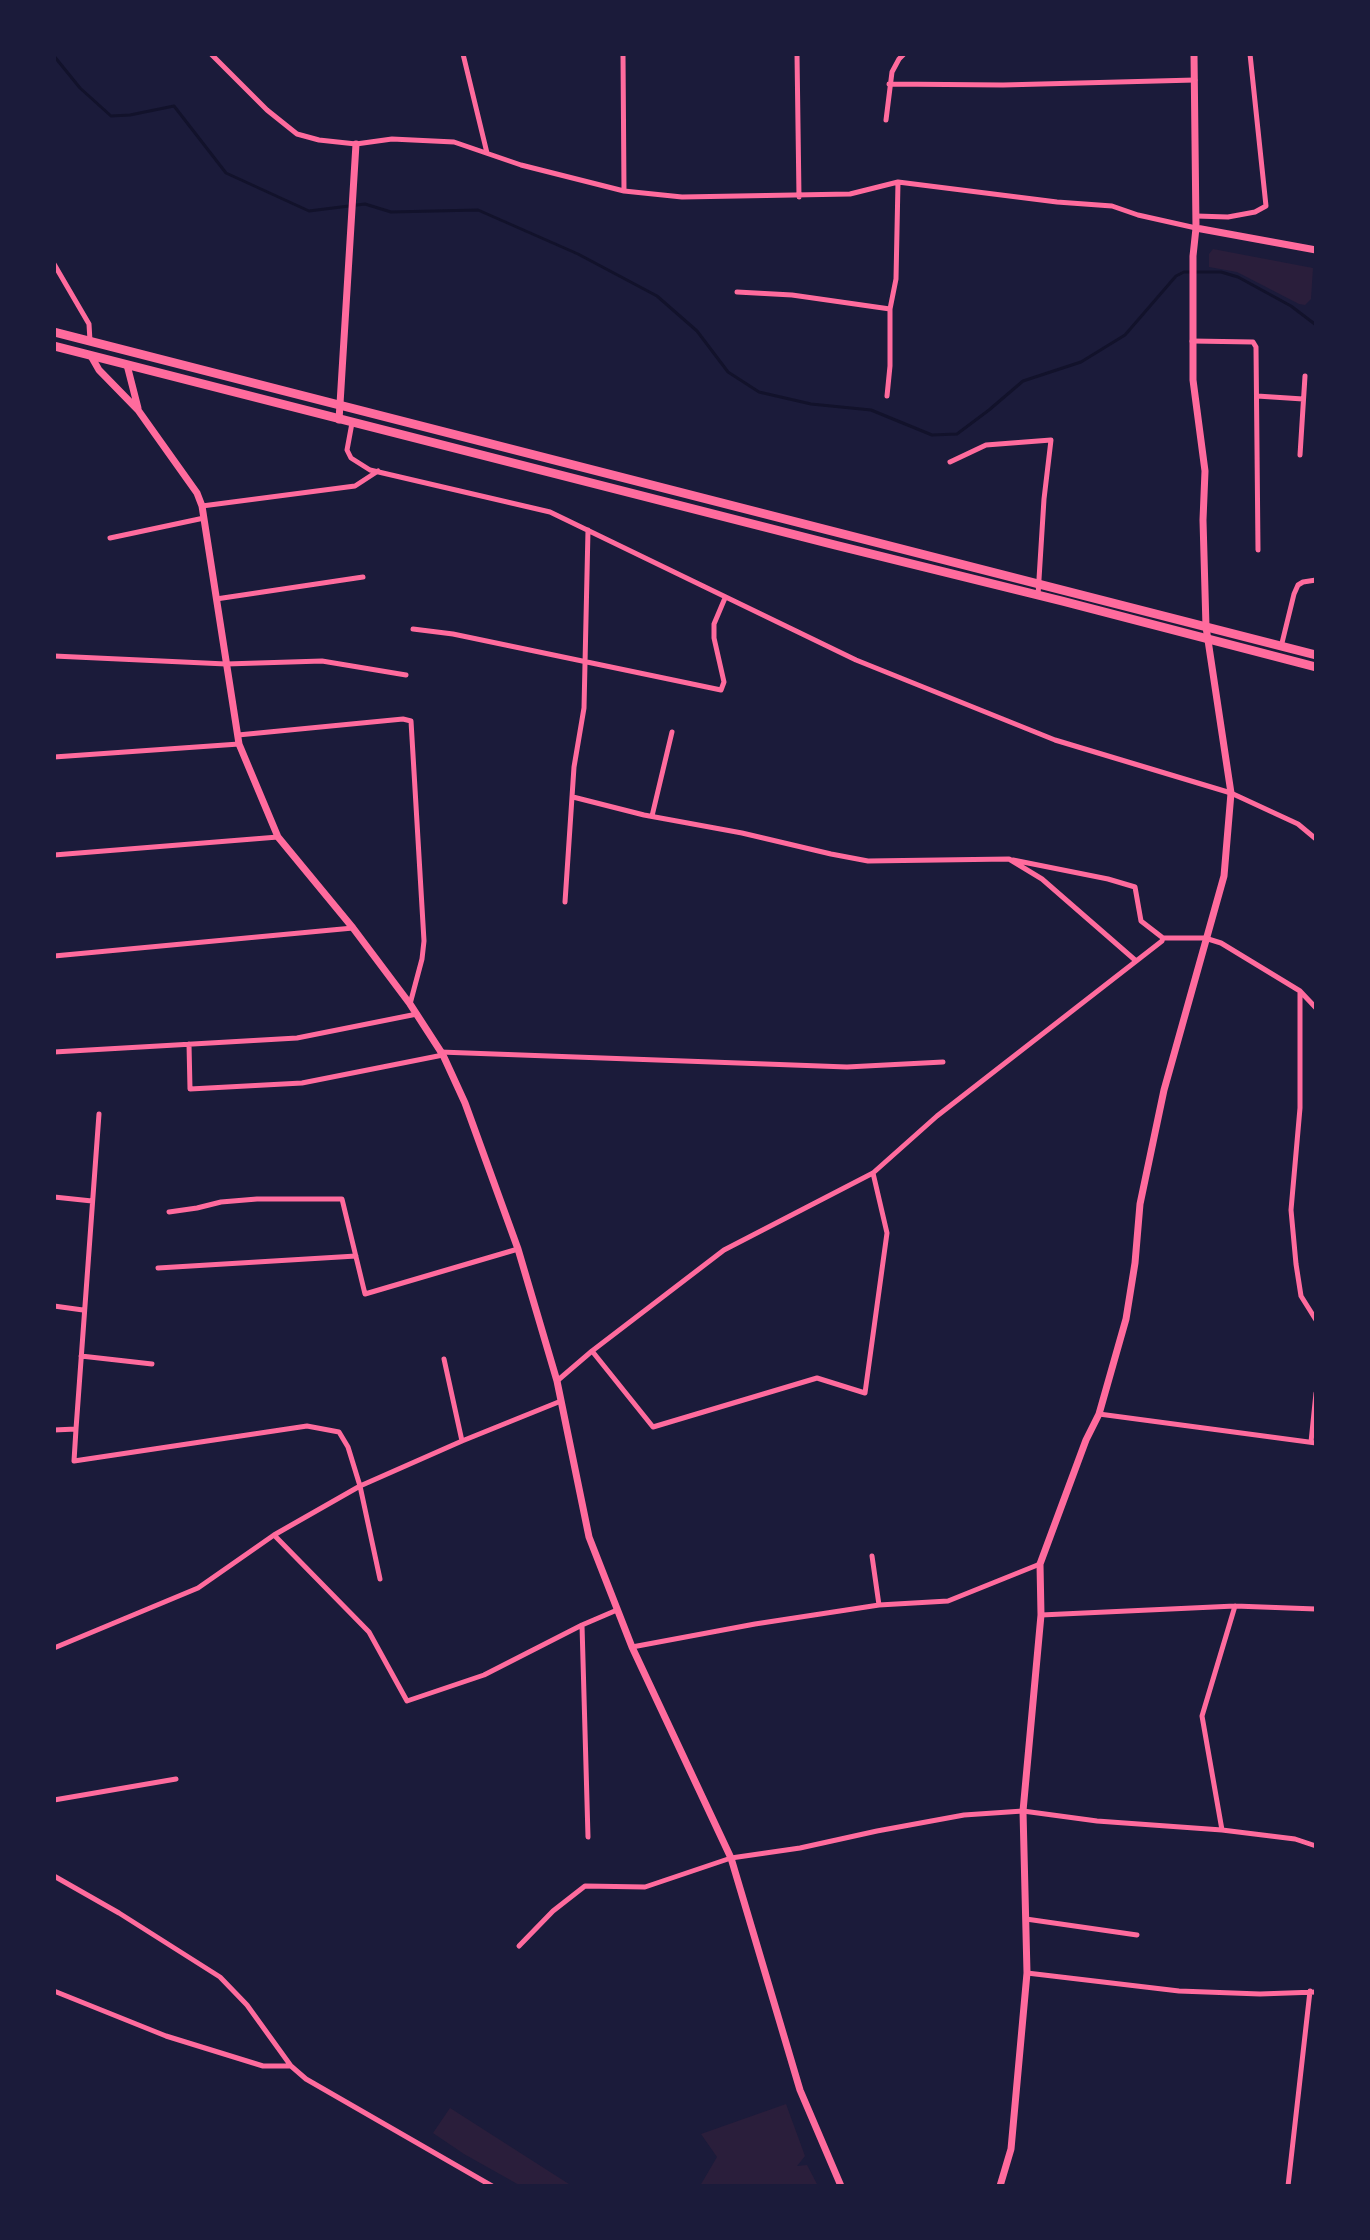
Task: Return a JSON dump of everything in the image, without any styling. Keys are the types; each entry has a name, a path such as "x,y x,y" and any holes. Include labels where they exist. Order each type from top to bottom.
{"main road":[{"path":"54,332 1316,655"},
{"path":"54,346 1316,667"}],"street":[{"path":"211,54 267,110 297,134 319,140 356,144 392,139 454,142 521,165 624,191 682,197 850,194 897,182 1057,202 1112,206 1138,215 1196,228 1316,250"},
{"path":"463,54 487,153"},
{"path":"623,54 624,191"},
{"path":"797,54 799,196"},
{"path":"886,120 892,72 904,54"},
{"path":"1000,2186 1011,2149 1027,1973 1023,1811 1041,1615 1040,1564 1086,1440 1099,1414 1126,1319 1135,1263 1140,1204 1164,1090 1224,876 1232,793 1207,639 1203,519 1205,471 1193,380 1192,285 1196,228 1194,54"},
{"path":"1196,216 1228,217 1255,212 1266,206 1250,54"},
{"path":"890,84 1003,85 1195,80"},
{"path":"339,420 356,144"},
{"path":"887,396 890,366 890,309 896,279 897,182"},
{"path":"54,264 89,324 90,341"},
{"path":"737,292 792,295 890,309"},
{"path":"1192,341 1253,342 1256,347 1258,550"},
{"path":"91,356 99,370 138,410 197,493 202,506 239,744 278,837 353,928 410,1004 442,1054 465,1103 518,1249 557,1381 589,1537 632,1647 731,1858 800,2090 841,2186"},
{"path":"127,365 138,410"},
{"path":"1300,456 1305,376"},
{"path":"1257,396 1303,399"},
{"path":"352,423 347,450 351,458 360,465 550,512 856,660 1055,740 1232,793 1298,824 1316,839"},
{"path":"950,462 986,445 1051,440 1044,499 1038,595"},
{"path":"202,506 355,486 378,471"},
{"path":"110,538 204,518"},
{"path":"565,902 574,767 584,708 588,530"},
{"path":"216,599 363,577"},
{"path":"1281,647 1298,585 1316,580"},
{"path":"414,629 453,634 722,690 724,682 714,638 714,624 725,598"},
{"path":"54,656 226,663 322,661 406,675"},
{"path":"238,735 403,719 411,721 424,941 422,960 410,1004"},
{"path":"652,816 672,732"},
{"path":"54,757 239,744"},
{"path":"573,798 652,816 742,832 868,861 1009,859 1108,879 1136,887 1141,921 1163,938 1205,938 1221,943 1300,991 1316,1008"},
{"path":"54,855 278,837"},
{"path":"1009,859 1042,879 1135,960"},
{"path":"54,956 353,928"},
{"path":"557,1381 592,1351 724,1250 873,1173 937,1116 1163,938"},
{"path":"1300,991 1300,1108 1291,1210 1301,1296 1316,1320"},
{"path":"54,1052 297,1038 417,1014"},
{"path":"189,1044 190,1089 302,1083 442,1054 847,1067 943,1062"},
{"path":"99,1114 83,1310 74,1461 307,1426 339,1432 348,1447 360,1486 380,1579"},
{"path":"592,1351 653,1427 817,1378 865,1393 887,1233 873,1173"},
{"path":"54,1197 92,1201"},
{"path":"170,1212 221,1202 257,1199 342,1199 366,1294 518,1249"},
{"path":"158,1268 356,1256"},
{"path":"54,1306 83,1310"},
{"path":"81,1356 152,1364"},
{"path":"444,1359 462,1441"},
{"path":"1099,1414 1314,1443 1316,1392"},
{"path":"54,1648 198,1588 274,1535 360,1486 561,1401"},
{"path":"54,1430 76,1429"},
{"path":"274,1535 369,1632 407,1701 484,1676 582,1625 617,1610"},
{"path":"872,1556 879,1605"},
{"path":"632,1647 754,1624 879,1605 948,1601 1040,1564"},
{"path":"1041,1615 1235,1606 1316,1609"},
{"path":"1222,1830 1202,1716 1235,1606"},
{"path":"582,1625 588,1837"},
{"path":"54,1800 176,1779"},
{"path":"519,1946 553,1911 585,1886 645,1887 731,1858 800,1848 964,1815 1023,1811 1097,1821 1222,1830 1295,1839 1316,1846"},
{"path":"54,1876 119,1913 220,1977 247,2005 291,2066 306,2079 492,2186"},
{"path":"1026,1919 1137,1935"},
{"path":"1027,1973 1179,1991 1260,1994 1313,1992 1288,2186"},
{"path":"54,1991 166,2036 263,2066 291,2066"}],"shaded area":[{"path":"1213,249 1313,268 1311,299 1305,305 1299,304 1237,272 1209,267 1209,254"},
{"path":"786,2104 805,2156 797,2166 807,2165 818,2186 700,2186 717,2157 701,2134"},
{"path":"450,2108 572,2186 521,2186 464,2154 433,2133"}],"waterway":[{"path":"54,56 80,88 111,116 130,115 174,106 226,173 309,211 365,204 391,212 478,210 578,254 657,296 697,331 728,372 759,392 811,404 871,410 932,435 957,434 1023,381 1081,362 1125,335 1176,276 1184,272 1221,272 1238,277 1291,306 1316,325"}]}
